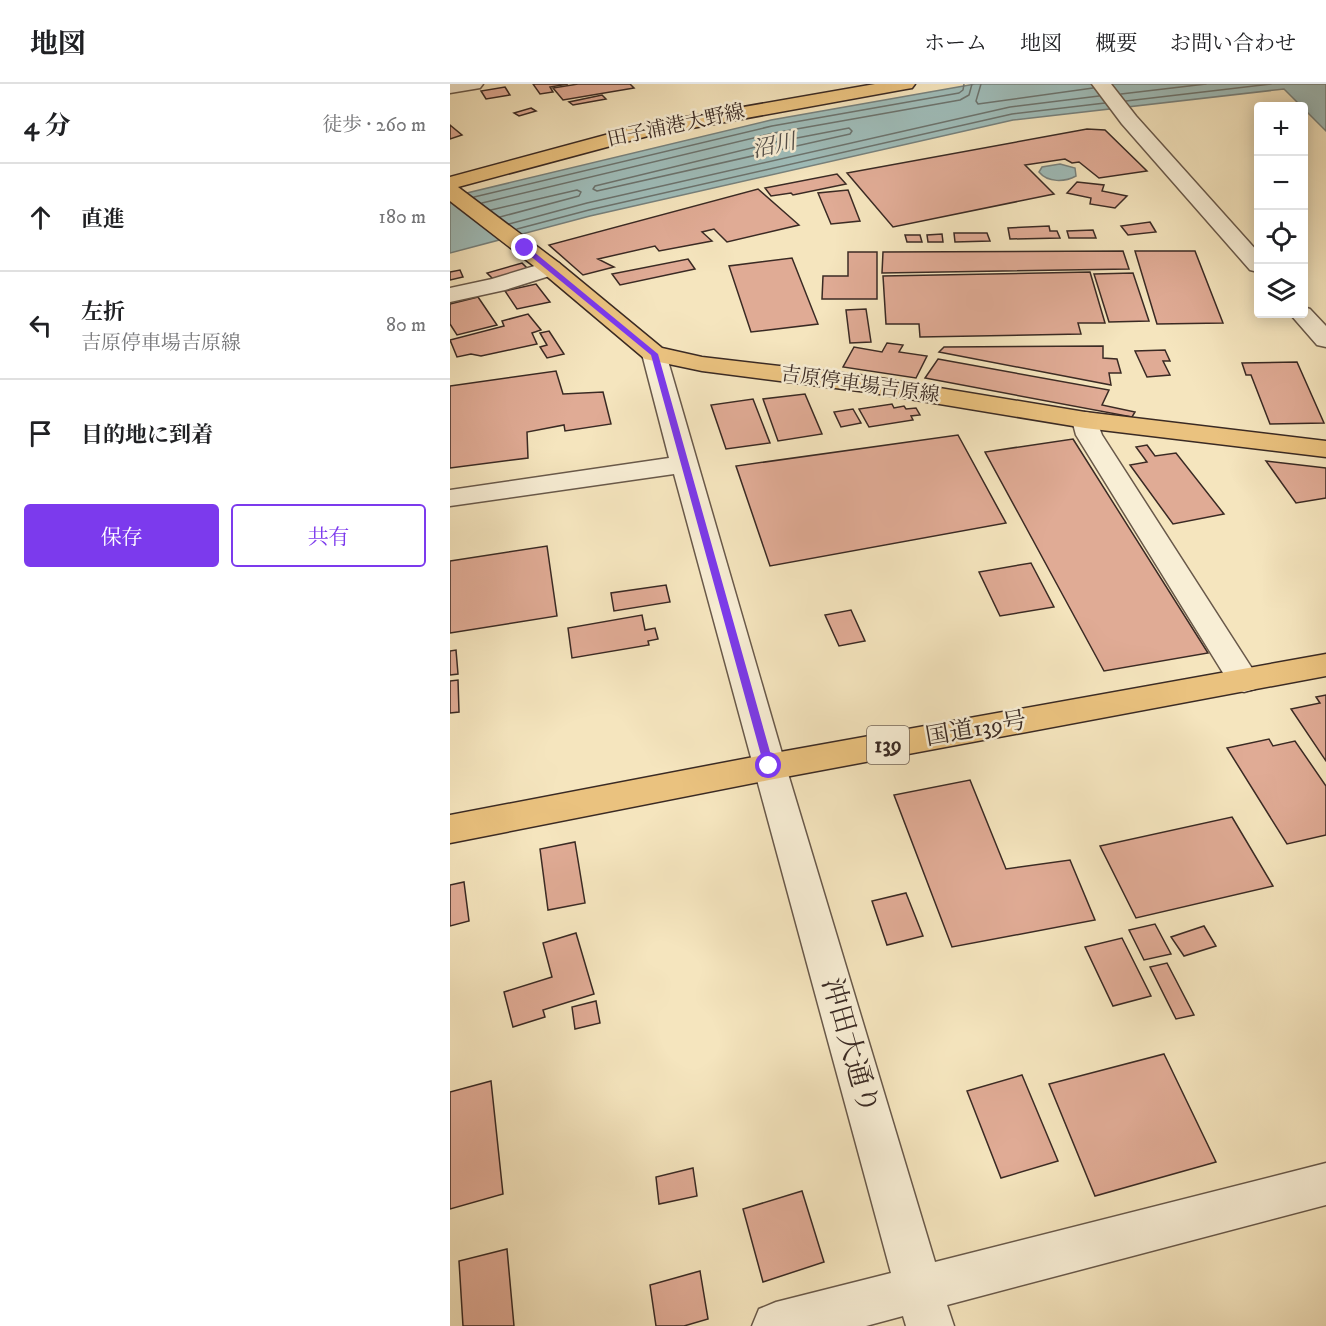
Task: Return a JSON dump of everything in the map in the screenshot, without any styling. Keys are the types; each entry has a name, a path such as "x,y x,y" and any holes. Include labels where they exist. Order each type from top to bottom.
{"main road":[{"name":"田子浦港大野線","path":"450,189 646,130 906,84"},
{"name":"吉原停車場吉原線","path":"450,189 551,268 654,354 702,364 867,384 1085,420 1326,449"},
{"name":"国道139号","path":"450,829 769,766 1326,665"}],"street":[{"path":"450,87 474,84"},
{"path":"1101,84 1129,120 1257,264"},
{"path":"450,295 498,285 551,268"},
{"path":"1306,318 1326,340"},
{"name":"沖田大通り","path":"654,354 769,766 925,1307"},
{"path":"1085,420 1089,435 1244,681"},
{"path":"450,498 684,464"},
{"path":"776,1326 925,1307 1326,1184"}],"water":[{"name":"沼川","path":"975,84 1326,84 1326,131 1308,113 1308,102 1297,102 1284,89 1013,120 590,216 450,253 450,197 771,120"},
{"path":"1060,164 1075,168 1076,176 1052,180 1039,172 1042,167"}],"building":[{"path":"533,84 568,84 550,87 553,92 540,94"},
{"path":"578,84 630,84 634,88 563,100 553,88"},
{"path":"505,87 510,95 486,99 481,91"},
{"path":"602,95 606,99 573,105 569,102"},
{"path":"531,108 536,111 519,116 514,113"},
{"path":"450,125 462,135 450,139"},
{"path":"1087,129 1105,130 1147,171 1099,178 1079,162 1072,163 1065,159 1025,165 1054,194 893,227 847,173"},
{"path":"837,174 846,184 793,195 791,193 771,196 765,188"},
{"path":"1077,182 1104,185 1102,191 1127,196 1115,208 1090,204 1091,198 1067,193"},
{"path":"758,189 799,225 727,242 714,229 702,232 712,241 659,251 655,246 598,259 614,267 583,275 549,245"},
{"path":"848,190 860,221 831,224 818,193"},
{"path":"1150,222 1156,232 1128,235 1121,226"},
{"path":"1049,226 1050,231 1057,231 1060,238 1010,239 1008,228"},
{"path":"1093,230 1096,238 1069,238 1067,231"},
{"path":"954,233 987,233 990,241 955,242"},
{"path":"942,234 943,242 928,242 927,235"},
{"path":"905,235 920,235 922,242 907,242"},
{"path":"1123,251 1129,269 882,273 883,252"},
{"path":"1135,251 1195,251 1223,323 1157,324"},
{"path":"848,252 877,252 877,299 822,299 823,276 848,276"},
{"path":"792,258 818,324 751,332 729,266"},
{"path":"688,259 695,269 620,285 612,274"},
{"path":"522,263 527,268 521,270 522,272 494,280 487,273"},
{"path":"460,270 463,277 450,280 450,272"},
{"path":"1090,272 1105,323 1078,323 1081,334 920,337 919,324 886,324 883,276"},
{"path":"1133,273 1149,321 1109,322 1094,274"},
{"path":"536,284 550,302 517,309 505,291"},
{"path":"478,297 497,325 457,335 450,324 450,304"},
{"path":"866,309 871,342 850,343 846,310"},
{"path":"528,314 541,330 532,333 537,344 481,356 471,354 457,357 450,340 504,326 502,321"},
{"path":"549,331 564,354 547,358 540,347 547,345 540,333"},
{"path":"887,343 903,345 899,352 927,356 916,378 843,367 854,347 882,352"},
{"path":"1103,346 1103,358 1117,359 1121,373 1109,373 1111,385 939,352 944,347"},
{"path":"1165,350 1170,361 1163,361 1170,375 1147,377 1135,351"},
{"path":"938,359 1109,390 1102,405 1135,412 1132,417 925,378"},
{"path":"1297,362 1324,423 1270,424 1251,375 1246,375 1242,363"},
{"path":"556,371 563,394 603,392 611,424 565,431 564,425 527,432 528,458 450,468 450,386"},
{"path":"805,394 822,434 778,441 763,399"},
{"path":"753,399 770,443 726,449 711,405"},
{"path":"892,404 894,408 904,406 906,409 916,408 920,415 911,416 913,420 869,427 859,409"},
{"path":"853,409 861,423 841,427 834,412"},
{"path":"958,435 1006,523 770,566 736,466"},
{"path":"1073,439 1208,653 1104,671 985,452"},
{"path":"1147,445 1155,456 1176,453 1224,514 1173,524 1130,465 1147,462 1136,447"},
{"path":"1266,461 1326,468 1326,498 1296,503"},
{"path":"547,546 557,616 450,633 450,561"},
{"path":"1031,563 1054,607 1000,616 979,572"},
{"path":"666,585 670,602 614,611 611,593"},
{"path":"851,610 865,641 839,646 825,615"},
{"path":"642,615 645,630 655,628 658,639 648,641 649,645 572,658 568,628"},
{"path":"456,650 458,674 450,675 450,651"},
{"path":"458,680 459,712 450,713 450,681"},
{"path":"1326,695 1326,761 1291,709 1320,703 1316,697"},
{"path":"1269,739 1273,746 1295,741 1326,786 1326,835 1287,844 1227,748"},
{"path":"970,780 1006,869 1070,860 1095,920 952,947 894,795"},
{"path":"1232,817 1273,886 1136,918 1100,846"},
{"path":"575,842 585,903 548,910 540,849"},
{"path":"464,882 469,921 450,926 450,885"},
{"path":"906,893 923,936 887,945 872,901"},
{"path":"1155,924 1171,954 1144,960 1129,930"},
{"path":"1204,926 1216,946 1184,956 1171,937"},
{"path":"576,933 594,994 543,1010 545,1017 513,1027 504,992 552,977 543,943"},
{"path":"1122,938 1151,996 1113,1006 1085,947"},
{"path":"1167,963 1194,1015 1176,1019 1150,967"},
{"path":"596,1001 600,1023 575,1029 572,1007"},
{"path":"1164,1054 1216,1162 1095,1196 1049,1084"},
{"path":"1022,1075 1058,1161 1001,1178 967,1091"},
{"path":"491,1081 503,1194 450,1209 450,1092"},
{"path":"693,1168 697,1196 659,1204 656,1177"},
{"path":"802,1191 824,1262 763,1282 743,1209"},
{"path":"507,1249 514,1326 463,1326 459,1261"},
{"path":"700,1271 708,1319 684,1326 656,1326 650,1285"}],"route":[{"path":"525,248 654,354 769,766"}]}
